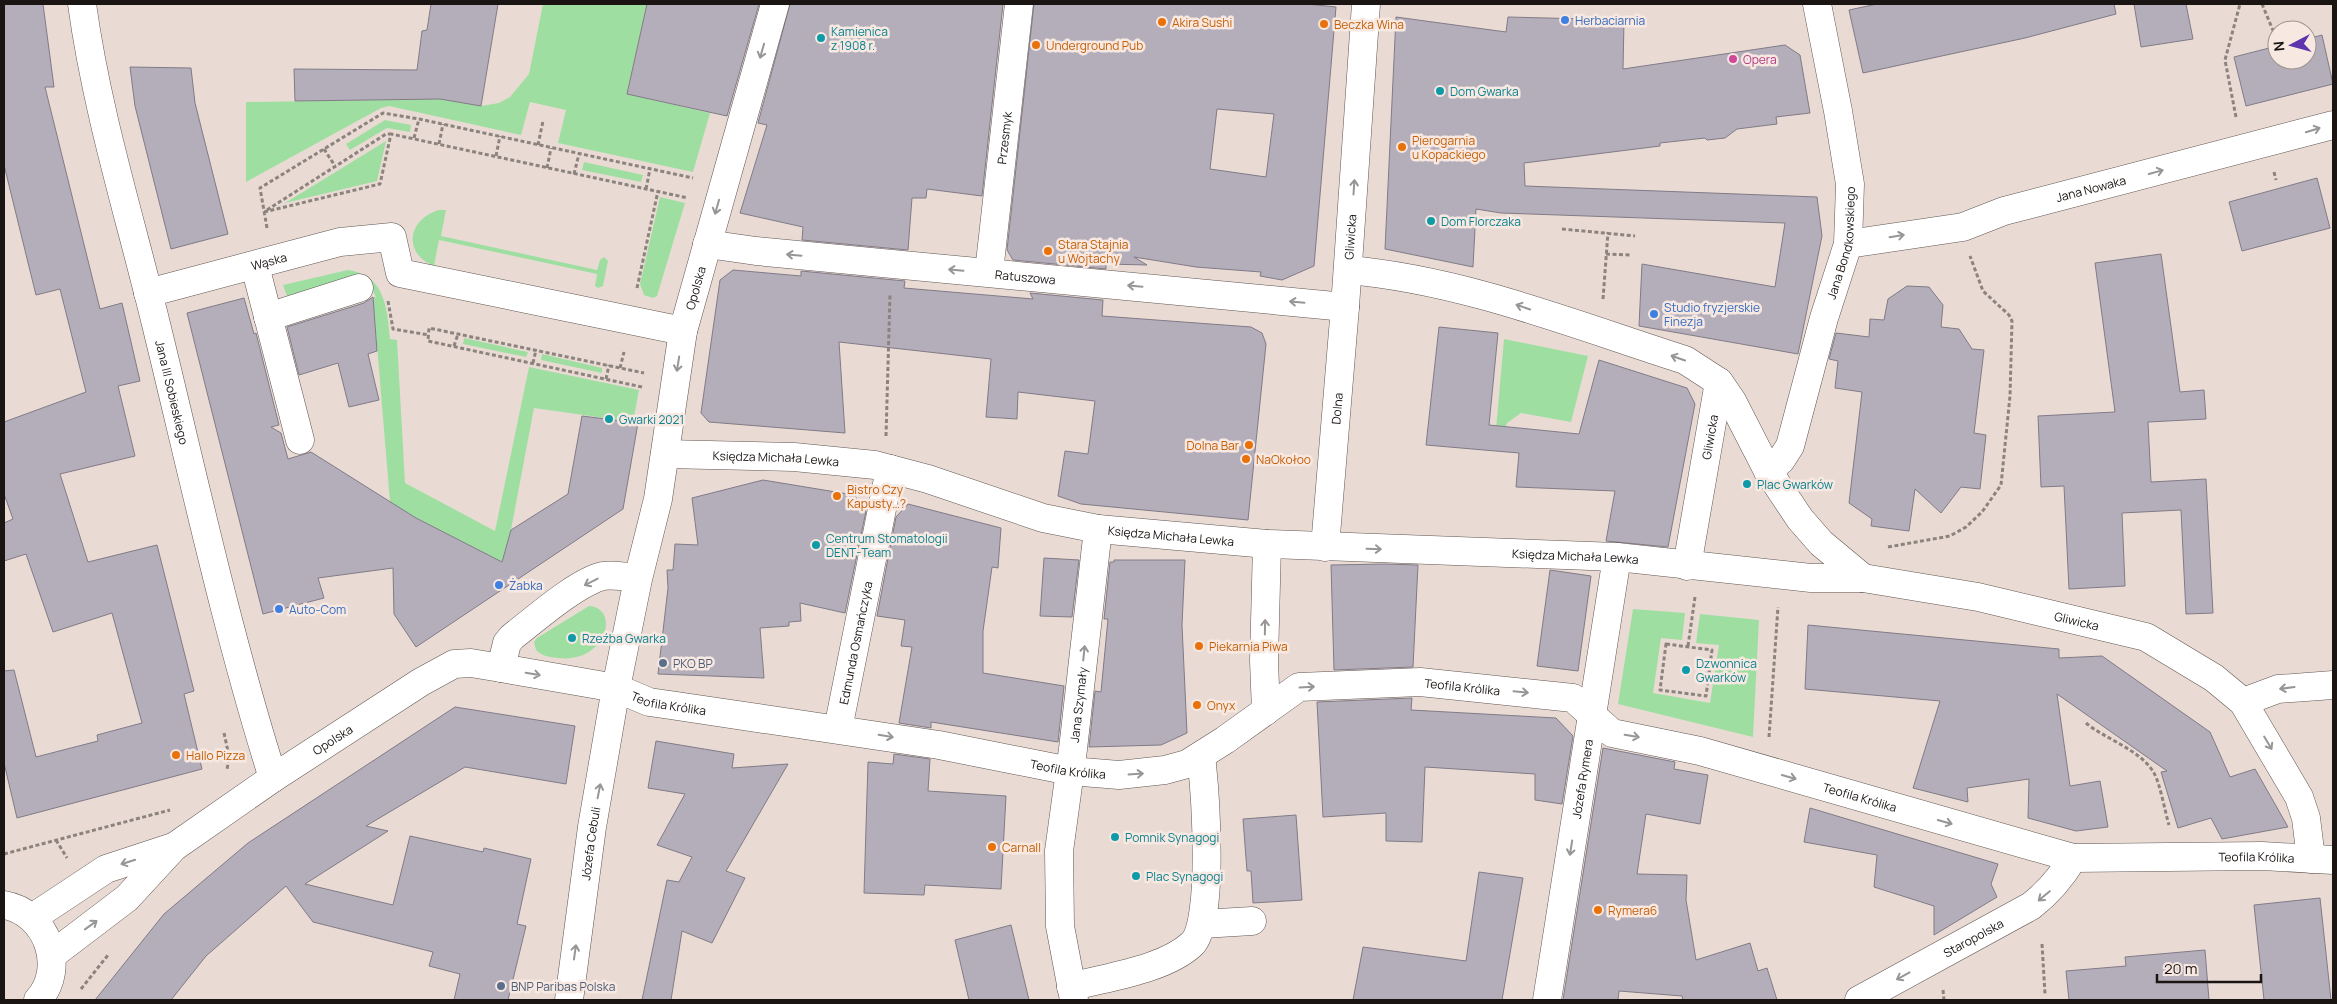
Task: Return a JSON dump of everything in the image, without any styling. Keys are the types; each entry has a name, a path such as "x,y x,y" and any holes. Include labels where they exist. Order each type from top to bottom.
{"street":[{"name":"Jana III Sobieskiego","path":"82,4 103,121 148,293 252,713 273,778"},
{"name":"Opolska","path":"52,955 127,898 174,847 273,778 445,668 463,663 616,688 638,579 658,499 684,331 776,4"},
{"name":"Przesmyk","path":"989,272 1020,4"},
{"name":"Gliwicka","path":"1366,4 1348,270 1378,273 1503,300 1685,360 1720,382 1687,566 1811,578 1863,578 1978,598 2146,637 2214,678 2243,702 2299,797 2322,860"},
{"name":"Jana Bondkowskiego","path":"1768,471 1781,460 1790,446 1822,326 1848,244 1850,184 1837,102 1818,4"},
{"name":"Jana Nowaka","path":"1848,244 1963,226 2004,212 2333,125"},
{"name":"Wąska","path":"148,293 340,242 392,237 400,273 684,331"},
{"name":"Ratuszowa","path":"707,244 756,251 1345,307"},
{"path":"255,266 300,440"},
{"name":"Dolna","path":"1325,547 1348,270"},
{"path":"268,317 360,288"},
{"path":"1720,382 1732,401 1768,471 1800,519 1821,542 1863,578"},
{"name":"Księdza Michała Lewka","path":"665,454 794,457 860,462 928,479 1043,518 1098,530 1266,544 1617,557 1687,566"},
{"name":"Edmunda Osmańczyka","path":"838,729 890,469"},
{"name":"Jana Szymały","path":"1072,994 1060,926 1059,851 1098,530"},
{"path":"1266,544 1264,661 1266,711"},
{"name":"Józefa Rymera","path":"1547,1000 1617,557"},
{"path":"501,668 507,643 512,637 576,590 603,576 638,579"},
{"name":"Teofila Królika","path":"616,688 649,702 939,745 1089,774 1140,774 1187,764 1299,687 1420,682 1573,698 1592,713 1612,733 1700,752 2073,858 2262,856 2322,860"},
{"path":"2243,702 2278,689 2333,685"},
{"name":"Józefa Cebuli","path":"569,1000 592,827 616,688"},
{"path":"1072,994 1176,956 1193,942 1202,924 1206,837 1201,756"},
{"name":"Opolska","path":"32,918 106,869 174,847"},
{"name":"Staropolska","path":"1859,1000 2031,906 2048,893 2061,878 2073,858"},
{"path":"4,905 13,907 32,918 45,935 52,955 51,975 44,994 38,1000"},
{"path":"1202,924 1252,921"}],"path":[{"path":"2236,118 2225,60 2240,4"},
{"path":"2262,4 2269,20"},
{"path":"268,236 260,188 383,113 500,136 699,180"},
{"path":"414,138 419,119"},
{"path":"538,145 543,121"},
{"path":"439,144 443,124"},
{"path":"264,212 386,134 414,138 693,200"},
{"path":"264,212 380,184 391,134"},
{"path":"496,156 500,136"},
{"path":"546,168 551,148"},
{"path":"324,149 335,166"},
{"path":"574,174 579,154"},
{"path":"646,189 650,169"},
{"path":"2274,172 2276,180"},
{"path":"640,295 637,283 658,192"},
{"path":"1562,229 1635,236"},
{"path":"1603,306 1608,232"},
{"path":"1606,254 1631,255"},
{"path":"1888,547 1950,536 1966,527 1982,512 2001,485 2010,396 2012,321 2009,315 1983,291 1969,255"},
{"path":"886,441 890,288"},
{"path":"647,388 428,340 429,328 650,374"},
{"path":"454,346 458,334"},
{"path":"533,363 536,350"},
{"path":"606,379 609,366"},
{"path":"1688,646 1695,596"},
{"path":"1769,740 1778,606"},
{"path":"1666,644 1688,646 1712,650 1706,696 1660,690 1666,644"},
{"path":"2086,723 2100,734 2108,735 2149,765 2155,774 2170,830"},
{"path":"223,729 230,764 223,779"},
{"path":"4,854 178,808"},
{"path":"2042,944 2045,994"},
{"path":"80,992 114,948"}],"green space":[{"path":"543,4 647,4 627,94 710,113 693,172 558,143 566,110 530,102 521,135 389,106 381,108 246,182 246,102 440,99 481,106 499,103 510,97 529,74"},
{"path":"385,120 411,125 410,132 387,128 350,150 346,144"},
{"path":"386,141 377,181 285,203"},
{"path":"584,162 643,175 641,182 582,170"},
{"path":"660,197 685,203 657,296 653,298 644,295 640,284"},
{"path":"439,210 446,210 441,236 597,270 600,260 604,257 608,261 603,286 598,288 595,286 597,274 439,240 434,266 417,253 413,245 413,236 415,228 421,221 429,214"},
{"path":"348,270 360,273 377,286 385,305 390,339 397,340 405,483 495,531 529,367 639,390 633,422 534,408 511,530 502,562 416,518 390,502 373,297 376,297 366,278 358,275 287,296 283,285"},
{"path":"464,338 528,352 526,357 463,344"},
{"path":"1504,339 1588,356 1571,422 1521,413 1507,423 1503,433 1496,430"},
{"path":"542,354 602,368 602,373 541,360"},
{"path":"589,606 599,609 604,616 606,625 604,635 588,653 574,658 558,658 549,657 536,650 534,642 537,638"},
{"path":"1633,609 1685,613 1682,640 1661,638 1653,693 1710,703 1719,645 1696,643 1700,614 1759,620 1753,737 1618,704"}],"building":[{"path":"4,4 43,4 54,87 45,87 100,309 122,303 140,381 118,386 135,456 60,474 88,562 157,545 194,691 184,694 202,769 17,818 4,763 4,671 14,670 36,757 98,741 97,735 142,723 112,613 53,632 26,554 4,561 4,523 13,519 4,494 4,422 86,392 60,289 36,295 4,165"},
{"path":"431,4 498,4 481,106 440,99 295,101 294,69 417,70 422,31 427,30"},
{"path":"647,4 759,4 727,116 627,94"},
{"path":"790,4 1003,4 982,196 927,189 926,198 912,198 908,250 802,240 803,227 740,213 767,125 758,123"},
{"path":"1034,4 1307,4 1336,7 1314,266 1282,280 1260,276 1261,272 1196,267 1134,257 1147,265 1106,264 1106,269 1013,260 1007,250","holes":["1217,109 1274,114 1266,177 1210,169"]},
{"path":"1877,4 2114,4 2116,14 2025,38 1863,73 1849,10"},
{"path":"2134,4 2186,4 2193,39 2141,47"},
{"path":"1396,17 1506,32 1508,17 1624,20 1623,69 1785,45 1800,55 1810,113 1776,117 1777,124 1737,129 1725,138 1707,140 1705,138 1660,143 1660,146 1524,163 1525,186 1817,197 1822,236 1798,354 1639,326 1642,264 1775,287 1785,223 1501,213 1476,209 1473,267 1385,249"},
{"path":"2322,35 2333,84 2246,106 2234,57 2267,49 2267,70 2317,70 2317,36"},
{"path":"130,67 191,68 195,103 228,234 171,249 135,106"},
{"path":"2317,178 2330,228 2242,251 2229,202"},
{"path":"2161,254 2180,392 2204,390 2206,419 2148,422 2151,482 2206,479 2213,613 2186,614 2181,510 2122,513 2125,586 2069,589 2064,486 2041,487 2038,416 2115,412 2095,263"},
{"path":"733,270 801,276 801,271 905,281 904,288 1033,299 1030,293 1103,300 1102,316 1251,327 1262,333 1266,344 1248,520 1081,504 1058,496 1065,451 1088,454 1095,401 1018,392 1017,419 986,417 991,359 839,342 845,433 709,422 701,413 720,280"},
{"path":"1907,286 1929,287 1943,305 1941,327 1959,329 1972,349 1984,350 1974,433 1986,435 1980,489 1961,487 1941,513 1915,489 1909,531 1871,526 1872,519 1849,503 1862,392 1835,388 1838,361 1829,359 1836,333 1869,337 1870,319 1884,320 1888,299"},
{"path":"373,297 377,351 368,354 379,400 349,407 338,363 299,375 287,327 364,303"},
{"path":"244,298 254,334 256,333 279,425 271,427 281,433 288,459 311,452 416,518 502,562 511,530 568,494 582,416 638,423 623,509 416,647 394,614 393,568 318,578 324,598 263,614 187,313"},
{"path":"1439,327 1498,333 1489,425 1579,434 1599,360 1687,388 1695,404 1668,547 1606,541 1615,491 1516,487 1519,453 1426,445"},
{"path":"763,480 854,495 866,511 845,613 800,603 801,621 789,622 789,626 760,628 764,678 658,674 668,588 667,570 673,570 675,544 698,545 692,498"},
{"path":"908,504 1001,528 998,568 992,567 983,631 983,673 1064,686 1058,742 931,722 931,728 899,723 912,647 901,646 905,620 877,616 896,517"},
{"path":"1044,558 1079,560 1072,617 1040,616"},
{"path":"1114,560 1185,560 1182,625 1187,733 1161,745 1089,747 1095,691 1101,692 1108,619 1104,619 1110,562 1114,562"},
{"path":"1331,565 1418,565 1413,667 1334,670"},
{"path":"1550,570 1591,576 1578,671 1537,666"},
{"path":"1808,625 2059,649 2059,658 2102,656 2210,732 2230,777 2255,769 2288,827 2222,839 2211,818 2178,828 2161,772 2167,771 2057,694 2070,786 2100,781 2108,827 2076,831 2028,818 2029,779 1967,788 1968,802 1913,788 1940,701 1805,689"},
{"path":"1412,698 1411,710 1556,718 1573,736 1562,804 1535,800 1535,774 1425,767 1422,842 1386,841 1386,813 1323,817 1317,702"},
{"path":"455,707 575,726 566,784 465,767 366,826 388,831 305,884 393,905 410,836 483,852 484,848 531,859 517,924 526,926 508,1000 454,1000 460,974 429,966 433,952 313,922 286,886 206,956 171,1000 95,1000 164,914 248,843"},
{"path":"656,741 734,754 732,768 788,764 726,871 745,878 712,943 682,931 671,1000 642,1000 667,880 679,882 692,857 657,845 685,794 648,788"},
{"path":"1603,748 1675,762 1674,769 1708,775 1700,824 1646,814 1637,874 1687,875 1686,900 1696,960 1750,943 1758,971 1767,968 1777,1000 1683,1000 1682,996 1619,991 1618,1000 1563,1000"},
{"path":"894,754 930,759 928,791 1006,796 1001,889 925,885 924,895 864,893 868,762 893,764"},
{"path":"1810,808 1998,864 1991,884 1997,897 1934,935 1934,906 1874,887 1877,855 1804,842"},
{"path":"1296,815 1302,900 1253,903 1251,871 1247,871 1243,819"},
{"path":"1479,872 1523,878 1502,1000 1353,1000 1363,947 1466,961"},
{"path":"2320,898 2331,1000 2264,1000 2254,905"},
{"path":"1011,925 1029,1000 969,1000 955,940"},
{"path":"2205,950 2209,1000 2069,1000 2066,971 2126,966 2125,957"}],"place":[{"name":"Herbaciarnia","path":"1565,20"},
{"name":"Akira Sushi","path":"1162,22"},
{"name":"Beczka Wina","path":"1324,24"},
{"name":"Kamienica z 1908 r.","path":"821,38"},
{"name":"Underground Pub","path":"1036,45"},
{"name":"Opera","path":"1733,59"},
{"name":"Dom Gwarka","path":"1440,91"},
{"name":"Pierogarnia u Kopackiego","path":"1402,147"},
{"name":"Dom Florczaka","path":"1431,221"},
{"name":"Stara Stajnia u Wojtachy","path":"1048,251"},
{"name":"Studio fryzjerskie Finezja","path":"1654,314"},
{"name":"Gwarki 2021","path":"609,419"},
{"name":"Dolna Bar","path":"1249,445"},
{"name":"NaOkołoo","path":"1246,459"},
{"name":"Plac Gwarków","path":"1747,484"},
{"name":"Bistro Czy Kapusty…?","path":"837,496"},
{"name":"Centrum Stomatologii DENT-Team","path":"816,545"},
{"name":"Żabka","path":"499,585"},
{"name":"Auto-Com","path":"279,609"},
{"name":"Rzeźba Gwarka","path":"572,638"},
{"name":"Piekarnia Piwa","path":"1199,646"},
{"name":"PKO BP","path":"663,663"},
{"name":"Dzwonnica Gwarków","path":"1686,670"},
{"name":"Onyx","path":"1197,705"},
{"name":"Hallo Pizza","path":"176,755"},
{"name":"Pomnik Synagogi","path":"1115,837"},
{"name":"Carnall","path":"992,847"},
{"name":"Plac Synagogi","path":"1136,876"},
{"name":"Rymera6","path":"1598,910"},
{"name":"BNP Paribas Polska","path":"501,986"}]}
